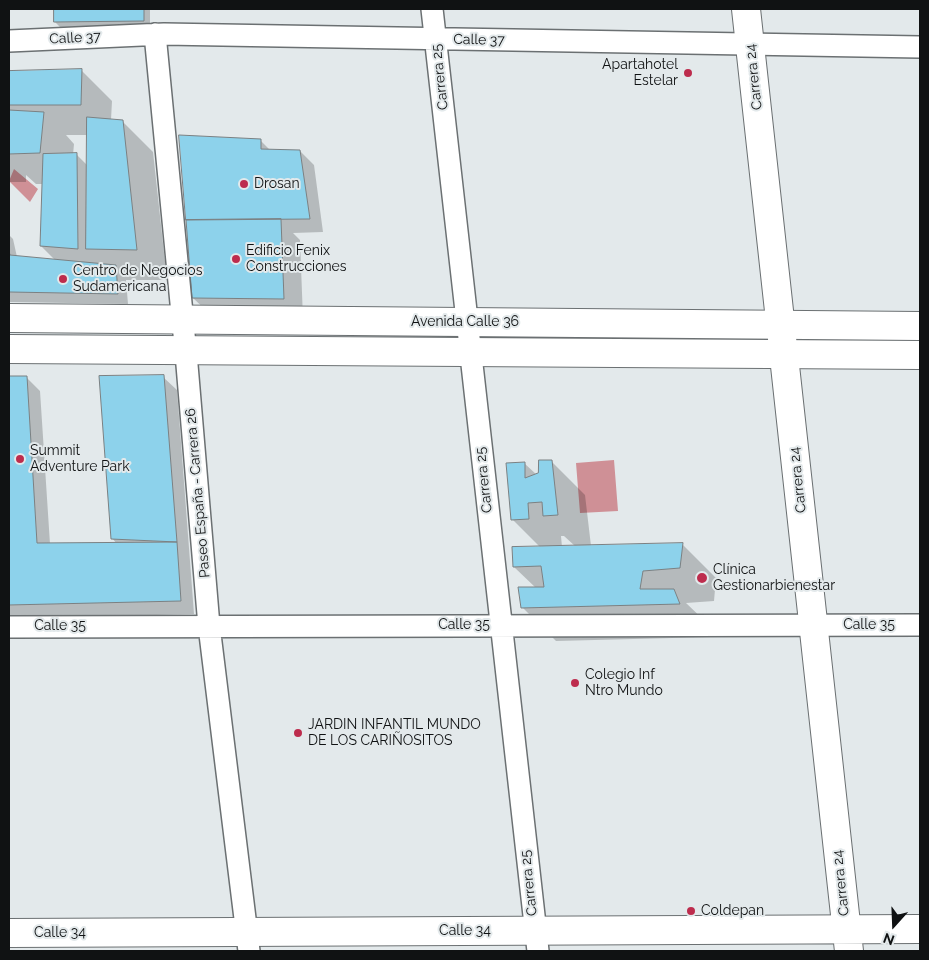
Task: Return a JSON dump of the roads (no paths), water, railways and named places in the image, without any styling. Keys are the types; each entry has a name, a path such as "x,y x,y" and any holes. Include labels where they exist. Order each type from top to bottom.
{"street":[{"name":"Carrera 25","path":"432,9 536,941"},
{"name":"Carrera 24","path":"746,9 848,940"},
{"name":"Calle 37","path":"9,41 155,34 750,46 920,47"},
{"name":"Paseo España - Carrera 26","path":"155,34 186,350 209,626 248,942"},
{"name":"Avenida Calle 36","path":"9,318 920,326"},
{"path":"9,349 920,355"},
{"name":"Calle 35","path":"9,627 920,625"},
{"name":"Calle 34","path":"9,933 248,942 848,940 920,929"}],"place":[{"name":"Apartahotel Estelar","path":"688,73"},
{"name":"Drosan","path":"244,184"},
{"name":"Edificio Fenix Construcciones","path":"236,259"},
{"name":"Centro de Negocios Sudamericana","path":"63,279"},
{"name":"Summit Adventure Park","path":"20,459"},
{"name":"Clínica Gestionarbienestar","path":"702,578"},
{"name":"Colegio Inf Ntro Mundo","path":"575,683"},
{"name":"JARDIN INFANTIL MUNDO DE LOS CARIÑOSITOS","path":"298,733"},
{"name":"Coldepan","path":"691,911"}]}
